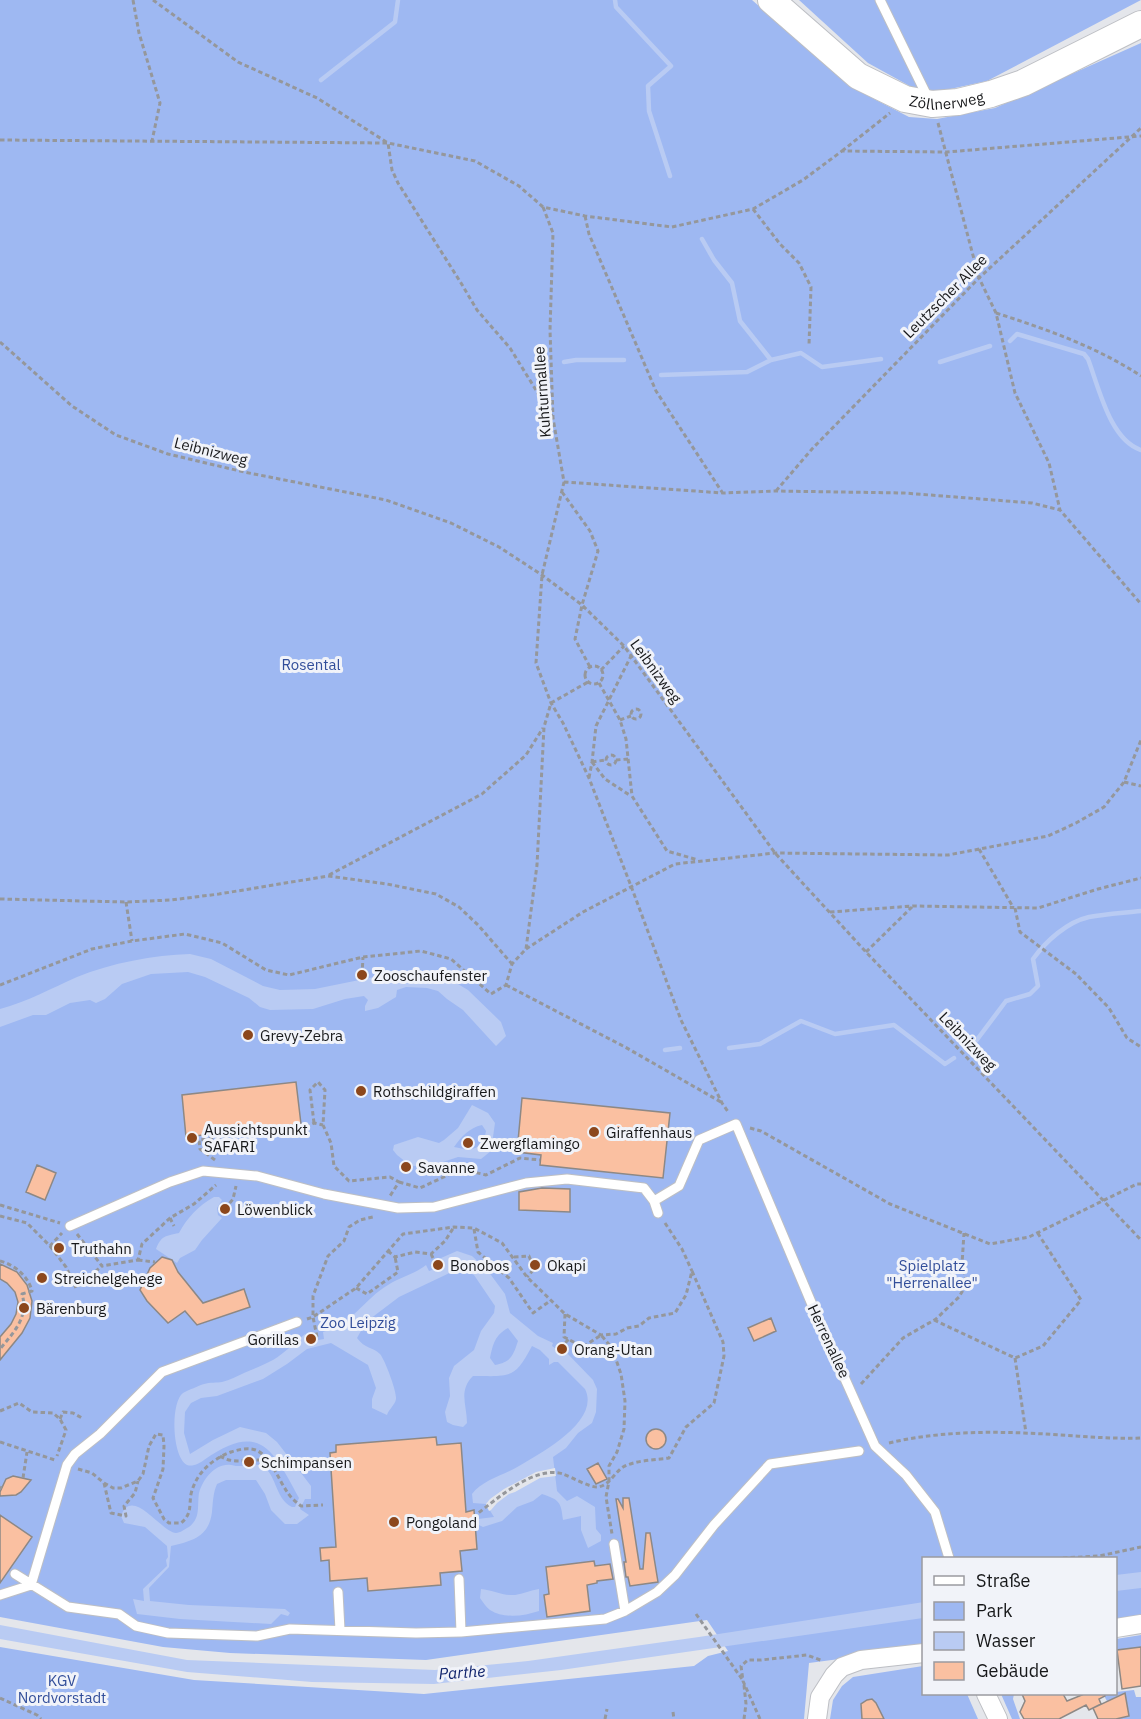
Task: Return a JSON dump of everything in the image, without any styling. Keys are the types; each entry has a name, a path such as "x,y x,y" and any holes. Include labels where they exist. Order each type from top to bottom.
{"main road":[{"name":"Zöllnerweg","path":"771,0 858,76 905,99 932,104 958,102 1023,83 1141,24"}],"street":[{"path":"1117,1628 1141,1624"},
{"path":"817,1719 820,1697 842,1667 861,1660 922,1653"},
{"path":"986,1695 998,1719"}],"lane":[{"path":"880,0 932,104"},
{"path":"654,1201 679,1186 699,1140 736,1124"},
{"name":"Herrenallee","path":"736,1124 816,1314 852,1390 875,1446 906,1475 935,1512 949,1557"},
{"path":"70,1226 148,1191 203,1171 257,1176 324,1194 398,1208 434,1207 526,1183 567,1179 644,1188 654,1201 658,1213"},
{"path":"31,1585 67,1466 75,1454 100,1434 162,1372 297,1322"},
{"path":"15,1574 68,1607 118,1614 136,1626 168,1633 257,1636 290,1629 461,1632 605,1619 625,1611 657,1592 675,1575 714,1525 770,1464 859,1451"},
{"path":"614,1544 625,1611"},
{"path":"459,1579 461,1632"},
{"path":"0,1595 31,1585"},
{"path":"339,1592 340,1630"}],"path":[{"path":"133,0 139,33 160,103 152,141"},
{"path":"153,0 238,62 317,98 388,143 392,170 398,183 477,310 510,348 554,418"},
{"path":"0,140 388,143 475,161 519,186 543,207 585,216 672,227 753,209 803,180 897,108 905,99"},
{"path":"932,104 980,278 996,313 1015,393 1049,463 1059,510 1141,604"},
{"name":"Leutzscher Allee","path":"776,491 812,449 980,278 1141,128"},
{"path":"842,151 947,152 1141,136"},
{"name":"Kuhturmallee","path":"507,985 625,1047 722,1103 681,1020 589,778 563,723 551,704 536,663 542,575 564,482 554,418 550,330 553,233 543,207"},
{"path":"753,209 780,244 799,263 811,287 809,345"},
{"path":"585,216 589,234 656,391 723,493"},
{"path":"996,313 1045,329 1121,363 1141,376"},
{"name":"Leibnizweg","path":"0,342 72,406 116,435 168,454 386,500 451,522 499,547 582,605 624,646 775,853 866,952 1141,1240"},
{"path":"564,482 723,493 776,491 904,493 1032,503 1059,510"},
{"path":"562,492 591,531 598,551 582,605 575,639 590,668"},
{"path":"601,670 624,646"},
{"path":"589,778 596,726 631,656"},
{"path":"526,949 537,865 544,728 551,704 588,682 593,684 599,682 603,675 601,670 596,667 590,668 585,674 588,682"},
{"path":"599,682 620,720 626,739 632,796"},
{"path":"620,720 631,716"},
{"path":"328,876 482,794 526,755 544,728"},
{"path":"0,985 92,949 185,934 222,943 266,970 290,975 363,957 421,951 451,959 491,994 507,985 512,964 526,949 583,912 675,864 775,853 948,855 1048,836 1104,807 1124,782 1141,740"},
{"path":"592,762 605,760 606,757 612,755 616,760"},
{"path":"605,760 612,765 616,760 628,759"},
{"path":"592,762 605,779 632,796 668,850 700,861"},
{"path":"1124,782 1141,786"},
{"path":"979,849 1015,908 1020,932 1076,974 1109,1008 1127,1038 1141,1047"},
{"path":"0,898 126,902 171,900 328,876 387,884 436,894 459,907 512,964"},
{"path":"830,912 913,906 1038,908 1141,878"},
{"path":"126,902 132,941"},
{"path":"866,952 913,906"},
{"path":"362,975 363,957"},
{"path":"314,1123 310,1090 318,1082 325,1090 324,1125 331,1143 334,1166 349,1181 390,1177 420,1188 461,1169 486,1175 520,1158 540,1160"},
{"path":"225,1209 233,1199 236,1185 231,1173 200,1149 199,1140 306,1127 314,1123 324,1125"},
{"path":"736,1124 761,1131 890,1204 990,1244 1029,1237 1141,1184"},
{"path":"138,1260 142,1244 170,1218 194,1204 204,1193 231,1173"},
{"path":"317,1337 313,1317 313,1296 328,1256 344,1241 349,1227 360,1220 376,1216 399,1182"},
{"path":"0,1205 70,1226 102,1266"},
{"path":"477,1514 498,1497 535,1476 556,1472 595,1488 606,1485 623,1467 669,1458 686,1427 714,1403 724,1356 723,1342 681,1249 658,1213"},
{"path":"0,1216 27,1223 50,1246 66,1267 76,1288 102,1266 138,1260 155,1262"},
{"path":"170,1218 174,1226"},
{"path":"50,1246 70,1226"},
{"path":"297,1322 313,1317 356,1288 403,1234 454,1227 474,1228 502,1243 527,1277 550,1301 565,1314 601,1335 612,1348 621,1374 624,1429 617,1452 609,1466 606,1497 614,1544"},
{"path":"431,1254 445,1241 454,1227"},
{"path":"474,1228 478,1251 509,1278 533,1313 550,1301"},
{"path":"934,1320 1015,1358 1043,1346 1081,1300 1037,1232"},
{"path":"852,1390 866,1380 903,1338 934,1320 959,1297 967,1283 962,1264 964,1233"},
{"path":"356,1288 367,1294 398,1272 395,1257 388,1250"},
{"path":"395,1257 416,1252 431,1254"},
{"path":"431,1254 437,1266"},
{"path":"514,1257 529,1256 534,1269 527,1277"},
{"path":"0,1261 19,1270 30,1284 32,1291 22,1294 25,1302 23,1316 17,1328 0,1349"},
{"path":"565,1314 564,1337 583,1347 601,1335 616,1334 627,1328 639,1326 650,1318 675,1313 686,1296 692,1271"},
{"path":"561,1348 569,1339"},
{"path":"1015,1358 1026,1433"},
{"path":"0,1411 19,1403 32,1412 53,1413 60,1419 66,1430 58,1453"},
{"path":"60,1419 63,1412 73,1413 82,1419"},
{"path":"875,1446 958,1433 1026,1433 1108,1439 1141,1438"},
{"path":"104,1483 111,1513 126,1516 124,1506 135,1493 138,1481 143,1474 149,1446 156,1434 163,1435 163,1469 153,1498 164,1519 169,1523 182,1523 190,1513 191,1494 200,1473 208,1464 220,1456 247,1448 258,1452 267,1461 289,1496 301,1506 323,1505"},
{"path":"0,1442 92,1473 113,1488 121,1488 138,1481"},
{"path":"23,1478 27,1452"},
{"path":"220,1456 227,1461 261,1459 267,1461"},
{"path":"1081,1557 1099,1556 1141,1547"},
{"path":"696,1614 743,1681 760,1719"},
{"path":"744,1719 746,1704 741,1666 748,1660 807,1655 823,1661"},
{"path":"0,1698 37,1714 41,1719"},
{"path":"605,1719 607,1709"},
{"path":"673,1712 674,1719"}],"green space":[{"path":"0,0 752,0 851,87 909,117 937,119 995,108 1141,43 1141,1616 1117,1620 1117,1557 922,1557 922,1648 809,1663 804,1719 0,1719 0,1647 194,1680 424,1694 694,1666 708,1656 728,1651 707,1620 426,1660 230,1653 163,1647 0,1617"},
{"path":"799,0 1141,0 987,81 941,91 917,90 868,63"},
{"path":"1141,1635 1141,1647 1117,1650 1117,1639"},
{"path":"922,1666 922,1695 967,1695 978,1719 830,1719 833,1700 842,1686 853,1677"},
{"path":"1134,1690 1136,1697 1141,1697 1141,1719 1116,1719 1129,1716 1127,1703 1107,1701 1104,1695 1117,1695 1117,1692"},
{"path":"1001,1695 1014,1695 1020,1719 1012,1719"}],"water":[{"path":"190,954 211,959 263,986 280,990 315,989 384,975 423,971 441,974 468,990 501,1022 506,1036 496,1046 463,1010 438,991 427,988 406,987 397,990 396,997 378,1008 365,1011 368,1000 364,996 313,1009 270,1010 260,1007 249,998 205,977 188,972 151,974 122,984 105,999 96,1003 90,1000 70,1003 46,1015 33,1015 0,1027 0,1009 30,999 77,977 133,961"},
{"path":"472,1105 488,1113 495,1123 491,1151 481,1159 458,1157 434,1165 411,1166 393,1150 394,1145 418,1137 439,1143 458,1128","holes":["482,1125 486,1131 479,1146 471,1149 454,1147 473,1128"]},
{"path":"214,1197 222,1200 217,1208 218,1215 222,1218 195,1250 180,1258 177,1263 156,1249 162,1239 179,1233 194,1213"},
{"path":"457,1251 472,1256 488,1271 505,1294 510,1313 538,1336 553,1343 552,1346 562,1353 565,1351 593,1380 597,1389 596,1412 592,1423 553,1457 557,1491 567,1501 577,1496 595,1507 596,1529 601,1535 601,1541 588,1548 581,1530 581,1516 563,1520 558,1502 542,1494 533,1501 517,1507 502,1521 483,1527 477,1524 478,1519 494,1517 486,1504 473,1503 472,1494 476,1489 541,1453 566,1435 585,1413 588,1401 585,1389 558,1362 549,1365 549,1359 532,1346 520,1365 510,1374 473,1376 468,1382 464,1398 467,1423 463,1427 447,1422 445,1412 450,1396 449,1378 454,1366 474,1350 481,1331 494,1313 495,1306 474,1275 460,1268 399,1297 366,1322 357,1338 380,1354 388,1369 396,1399 387,1415 372,1408 376,1388 368,1365 331,1343 307,1349 263,1379 217,1396 201,1398 191,1403 185,1412 184,1433 190,1454 240,1427 266,1433 277,1442 311,1486 311,1499 305,1499 300,1509 309,1515 297,1524 285,1524 271,1510 256,1480 226,1480 217,1484 207,1527 192,1540 171,1546 169,1567 149,1588 150,1601 285,1609 290,1613 288,1616 281,1614 271,1624 137,1614 133,1599 144,1601 143,1589 167,1566 167,1546 145,1527 124,1523 121,1516 126,1508 132,1505 139,1507 170,1531 179,1532 189,1527 195,1520 203,1482 215,1469 225,1465 259,1465 269,1473 286,1503 295,1507 299,1498 272,1454 263,1446 252,1442 239,1442 223,1448 198,1463 187,1465 178,1452 174,1430 176,1407 183,1393 204,1384 228,1380 266,1364 282,1354 305,1334 307,1342 324,1339 323,1332 342,1323 393,1282 426,1265 429,1271 443,1266 441,1258","holes":["508,1328 518,1341 511,1358 495,1365 490,1358 497,1337"]},
{"path":"1141,1572 1141,1588 1117,1591 1117,1575"},
{"path":"481,1589 511,1595 539,1589 539,1611 514,1616 501,1615 489,1609 480,1598"},
{"name":"Parthe","path":"922,1602 922,1618 561,1670 434,1684 312,1682 187,1672 0,1639 0,1625 187,1660 435,1670 528,1661"}],"pier":[{"path":"555,1468 556,1476 540,1478 509,1494 489,1511 486,1504 504,1489 536,1472"}],"building":[{"path":"296,1082 301,1124 186,1137 182,1095"},
{"name":"Giraffenhaus","path":"522,1098 670,1113 663,1178 540,1165 541,1155 517,1152"},
{"path":"37,1165 56,1173 45,1200 26,1192"},
{"path":"542,1188 570,1189 570,1212 519,1210 519,1192"},
{"path":"162,1257 172,1260 178,1272 203,1303 244,1289 250,1307 197,1325 185,1311 168,1323 140,1290 150,1268"},
{"name":"Bärenburg","path":"0,1264 17,1272 27,1285 32,1301 30,1318 22,1333 0,1360 0,1337 11,1324 18,1302 15,1292 0,1279"},
{"path":"771,1318 776,1331 754,1341 748,1328"},
{"path":"656,1429 663,1432 666,1439 663,1446 656,1449 649,1446 646,1439 649,1432"},
{"path":"436,1437 437,1445 461,1443 466,1512 474,1510 477,1549 460,1551 462,1571 440,1573 441,1585 368,1591 367,1578 330,1581 329,1560 321,1561 320,1548 336,1547 330,1453 336,1452 336,1445"},
{"path":"598,1463 607,1479 596,1484 587,1469"},
{"path":"13,1476 31,1480 16,1495 0,1496 6,1479"},
{"path":"623,1498 629,1498 640,1569 643,1569 646,1533 650,1533 658,1582 630,1586 628,1577 626,1577 624,1562 626,1562 616,1499 623,1508"},
{"path":"0,1515 32,1537 0,1583"},
{"path":"594,1561 595,1566 610,1564 613,1579 587,1585 590,1611 547,1617 544,1595 549,1594 546,1567"},
{"path":"1141,1647 1141,1686 1122,1689 1117,1650"},
{"path":"1125,1693 1129,1716 1098,1719 1093,1708"},
{"path":"1022,1695 1064,1695 1067,1701 1082,1695 1105,1696 1099,1699 1101,1704 1089,1710 1086,1705 1059,1719 1024,1719 1020,1712 1025,1701"},
{"path":"872,1699 884,1719 862,1719 861,1704"}],"waterway":[{"path":"321,80 395,22 398,0"},
{"path":"615,0 616,7 671,66 648,86 649,111 670,176"},
{"path":"702,239 714,260 732,283 740,321 771,360"},
{"path":"1010,341 1017,334 1084,354 1088,359 1107,412 1121,436 1141,450"},
{"path":"940,362 990,346"},
{"path":"661,375 747,372 771,360 801,353 822,367 881,359"},
{"path":"564,362 624,360"},
{"path":"976,1041 1006,1001 1030,994 1038,986 1033,959 1058,933 1073,923 1089,917 1141,911"},
{"path":"729,1048 760,1044 801,1021 835,1034 894,1025 945,1064 954,1058"},
{"path":"665,1050 680,1048"}],"place":[{"name":"Zooschaufenster","path":"362,975"},
{"name":"Grevy-Zebra","path":"248,1035"},
{"name":"Rothschildgiraffen","path":"361,1091"},
{"name":"Giraffenhaus","path":"594,1132"},
{"name":"Aussichtspunkt SAFARI","path":"192,1138"},
{"name":"Zwergflamingo","path":"468,1143"},
{"name":"Savanne","path":"406,1167"},
{"name":"Löwenblick","path":"225,1209"},
{"name":"Truthahn","path":"59,1248"},
{"name":"Bonobos","path":"438,1265"},
{"name":"Okapi","path":"535,1265"},
{"name":"Streichelgehege","path":"42,1278"},
{"name":"Bärenburg","path":"24,1308"},
{"name":"Gorillas","path":"311,1339"},
{"name":"Orang-Utan","path":"562,1349"},
{"name":"Schimpansen","path":"249,1462"},
{"name":"Pongoland","path":"394,1522"}],"park label":[{"name":"Rosental","path":"311,664"},
{"name":"Spielplatz \"Herrenallee\"","path":"932,1274"},
{"name":"Zoo Leipzig","path":"358,1322"},
{"name":"KGV Nordvorstadt","path":"62,1688"}]}
